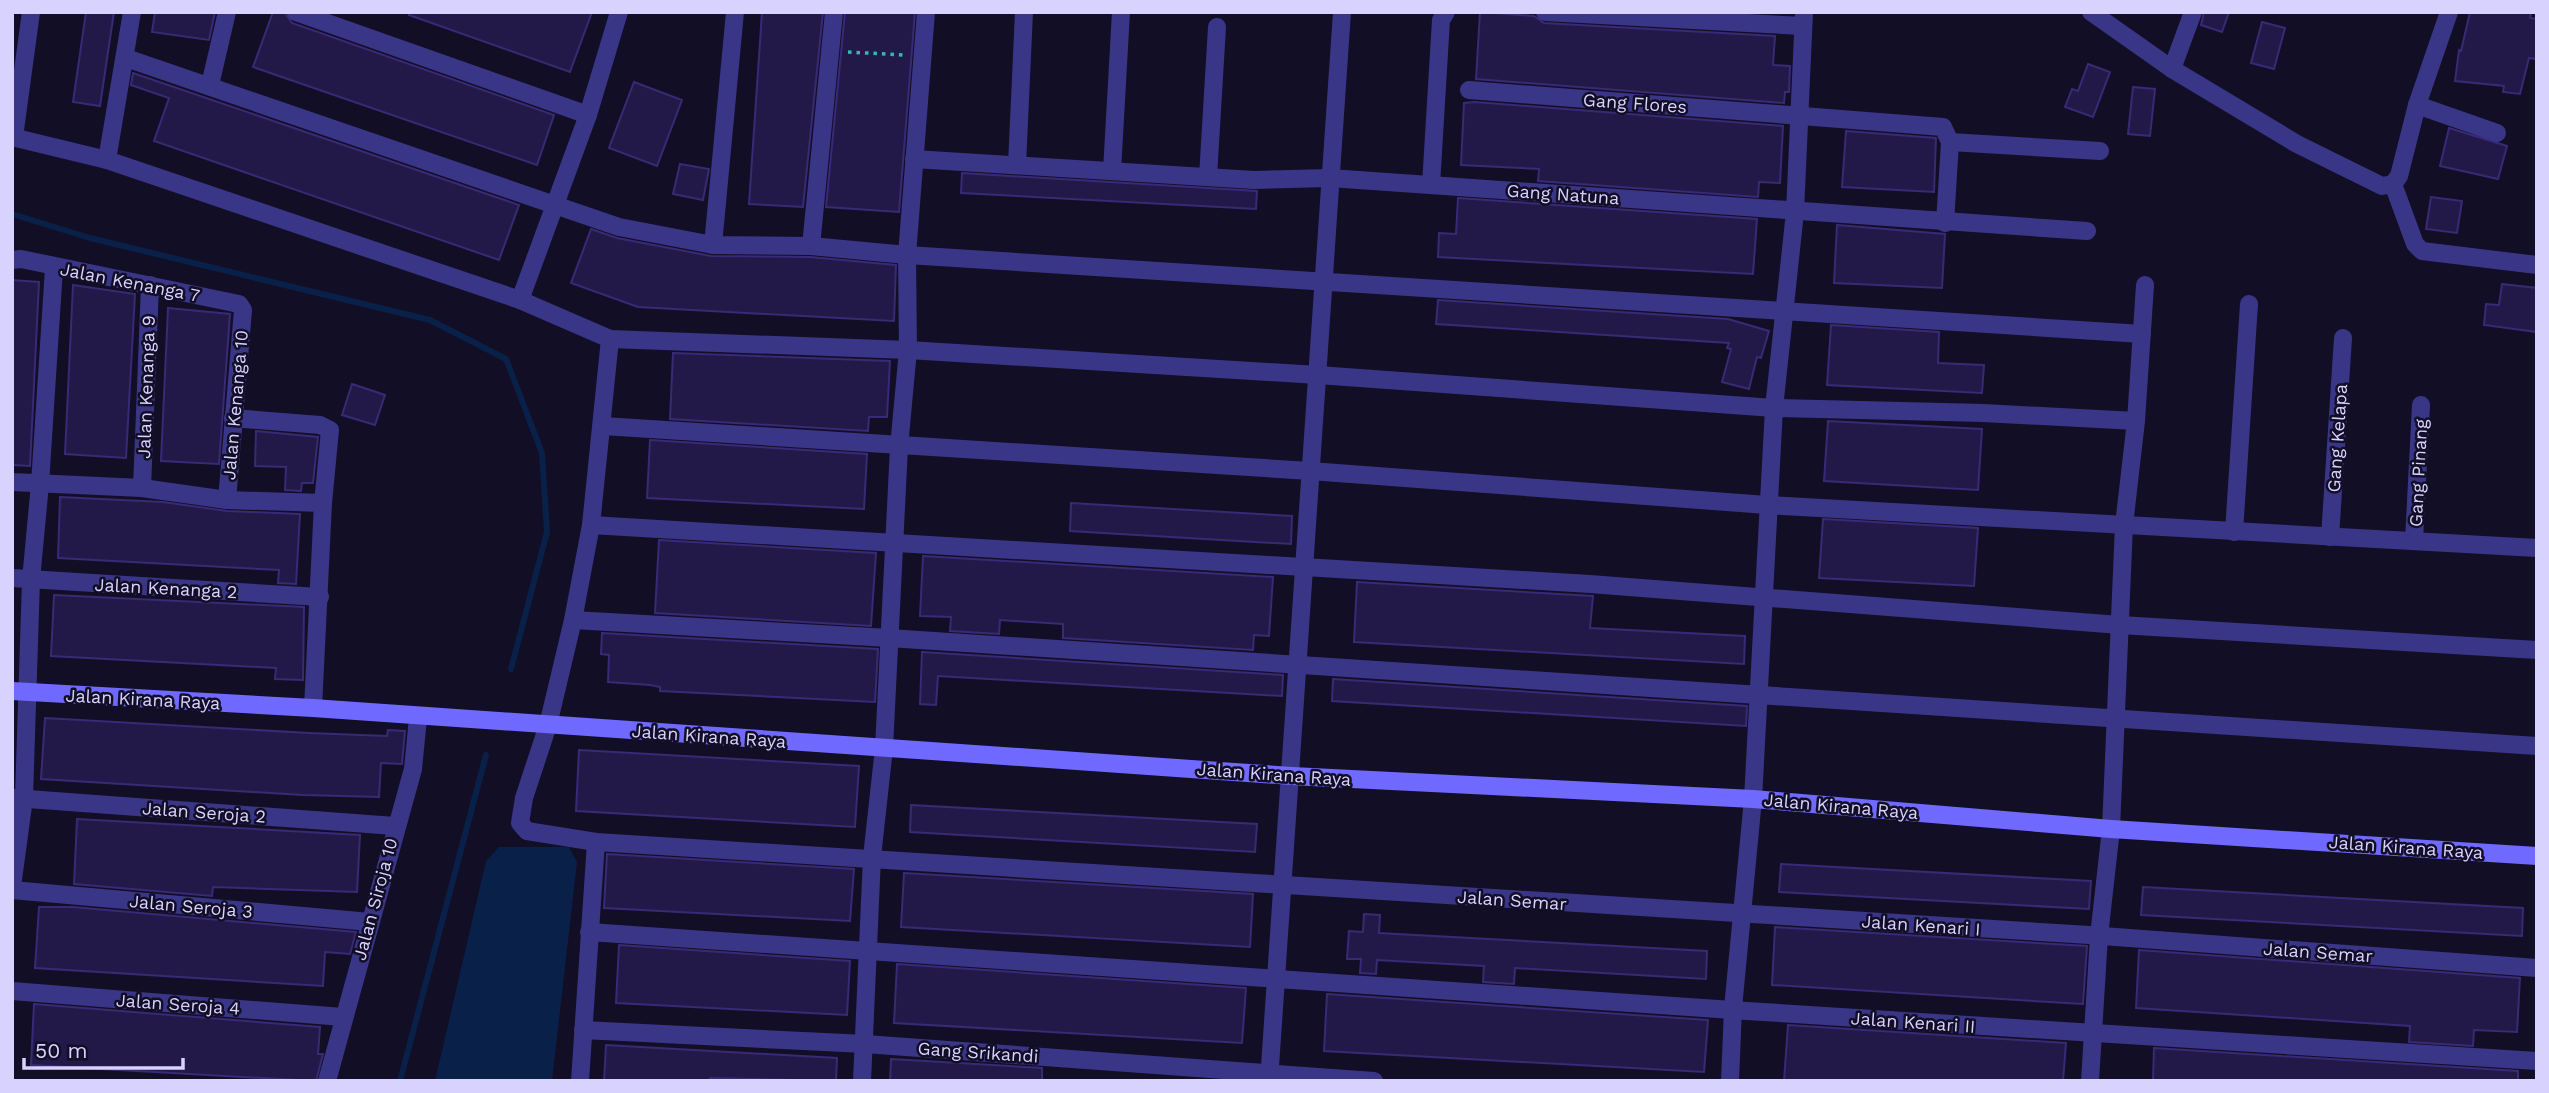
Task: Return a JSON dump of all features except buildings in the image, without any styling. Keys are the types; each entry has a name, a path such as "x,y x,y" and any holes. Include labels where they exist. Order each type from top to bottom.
{"street":[{"path":"31,12 20,41 13,137 107,160 520,300 610,339 908,350 1318,375 1774,408 1983,413 2136,421"},
{"path":"107,160 132,12"},
{"path":"210,85 228,12"},
{"path":"296,12 588,115"},
{"path":"713,245 735,12"},
{"path":"811,246 834,12"},
{"path":"862,1081 872,857 884,748 899,447 908,350 907,255 926,12"},
{"path":"1017,165 1024,12"},
{"path":"1112,171 1121,12"},
{"path":"1269,1078 1281,884 1300,664 1302,568 1318,375 1322,281 1342,12"},
{"path":"1431,185 1441,20 1446,12"},
{"path":"1545,12 1803,19 1795,212 1774,408 1753,799 1733,1009 1730,1081"},
{"path":"2091,12 2172,69 2297,145 2382,186 2393,184 2399,176 2417,105 2449,12"},
{"path":"2172,69 2193,12"},
{"path":"520,300 588,115 614,14"},
{"path":"1208,177 1217,27"},
{"path":"125,58 210,85 554,207 653,236 713,245 811,246 907,255 2142,334"},
{"name":"Gang Flores","path":"1469,90 1942,127 1950,142"},
{"path":"2417,105 2497,133"},
{"path":"1945,223 1950,142 2100,151"},
{"name":"Gang Natuna","path":"914,159 1254,180 1330,177 1945,223 2087,231"},
{"path":"2393,184 2415,244 2423,251 2537,265"},
{"name":"Jalan Kenanga 7","path":"12,260 21,259 54,268 235,302 243,310"},
{"path":"12,889 18,798 20,692 40,484 54,268"},
{"name":"Jalan Kenanga 9","path":"142,488 150,285"},
{"path":"2091,1081 2099,936 2111,829 2124,525 2136,421 2145,285"},
{"path":"2234,532 2249,304"},
{"name":"Jalan Kenanga 10","path":"227,500 243,310"},
{"name":"Gang Kelapa","path":"2330,537 2343,338"},
{"path":"548,725 573,620 591,525 610,339"},
{"name":"Gang Pinang","path":"2414,540 2421,405"},
{"path":"233,418 328,428 330,433 323,503 313,708"},
{"path":"603,426 899,447 1310,471 1767,505 2537,548"},
{"path":"12,482 142,488 227,500 323,503"},
{"path":"591,525 1590,584 2120,625 2537,650"},
{"name":"Jalan Kenanga 2","path":"12,579 320,597"},
{"path":"573,620 1300,664 2537,746"},
{"name":"Jalan Kirana Raya","path":"20,692 313,708 418,718 1292,776 1753,799 2111,829 2537,856"},
{"name":"Jalan Siroja 10","path":"327,1081 417,753 418,718"},
{"name":"Jalan Semar","path":"548,725 524,798 520,823 527,831 535,833 596,842 872,857 1743,914"},
{"name":"Jalan Seroja 2","path":"18,798 395,827"},
{"path":"580,1081 596,842"},
{"name":"Jalan Seroja 3","path":"12,889 369,922"},
{"name":"Jalan Kenari I","path":"1743,914 2099,936"},
{"name":"Jalan Kenari II","path":"589,932 2537,1061"},
{"name":"Jalan Semar","path":"2099,936 2537,968"},
{"name":"Jalan Seroja 4","path":"12,991 343,1017"},
{"name":"Gang Srikandi","path":"583,1030 864,1044 1269,1078 1374,1081"}],"path":[{"path":"832,52 922,56"}],"water":[{"path":"499,847 569,847 577,862 552,1081 435,1081 486,861"}],"waterway":[{"path":"12,214 90,238 430,320 506,359 542,453 547,532 511,669"},
{"path":"400,1081 486,755"}]}
